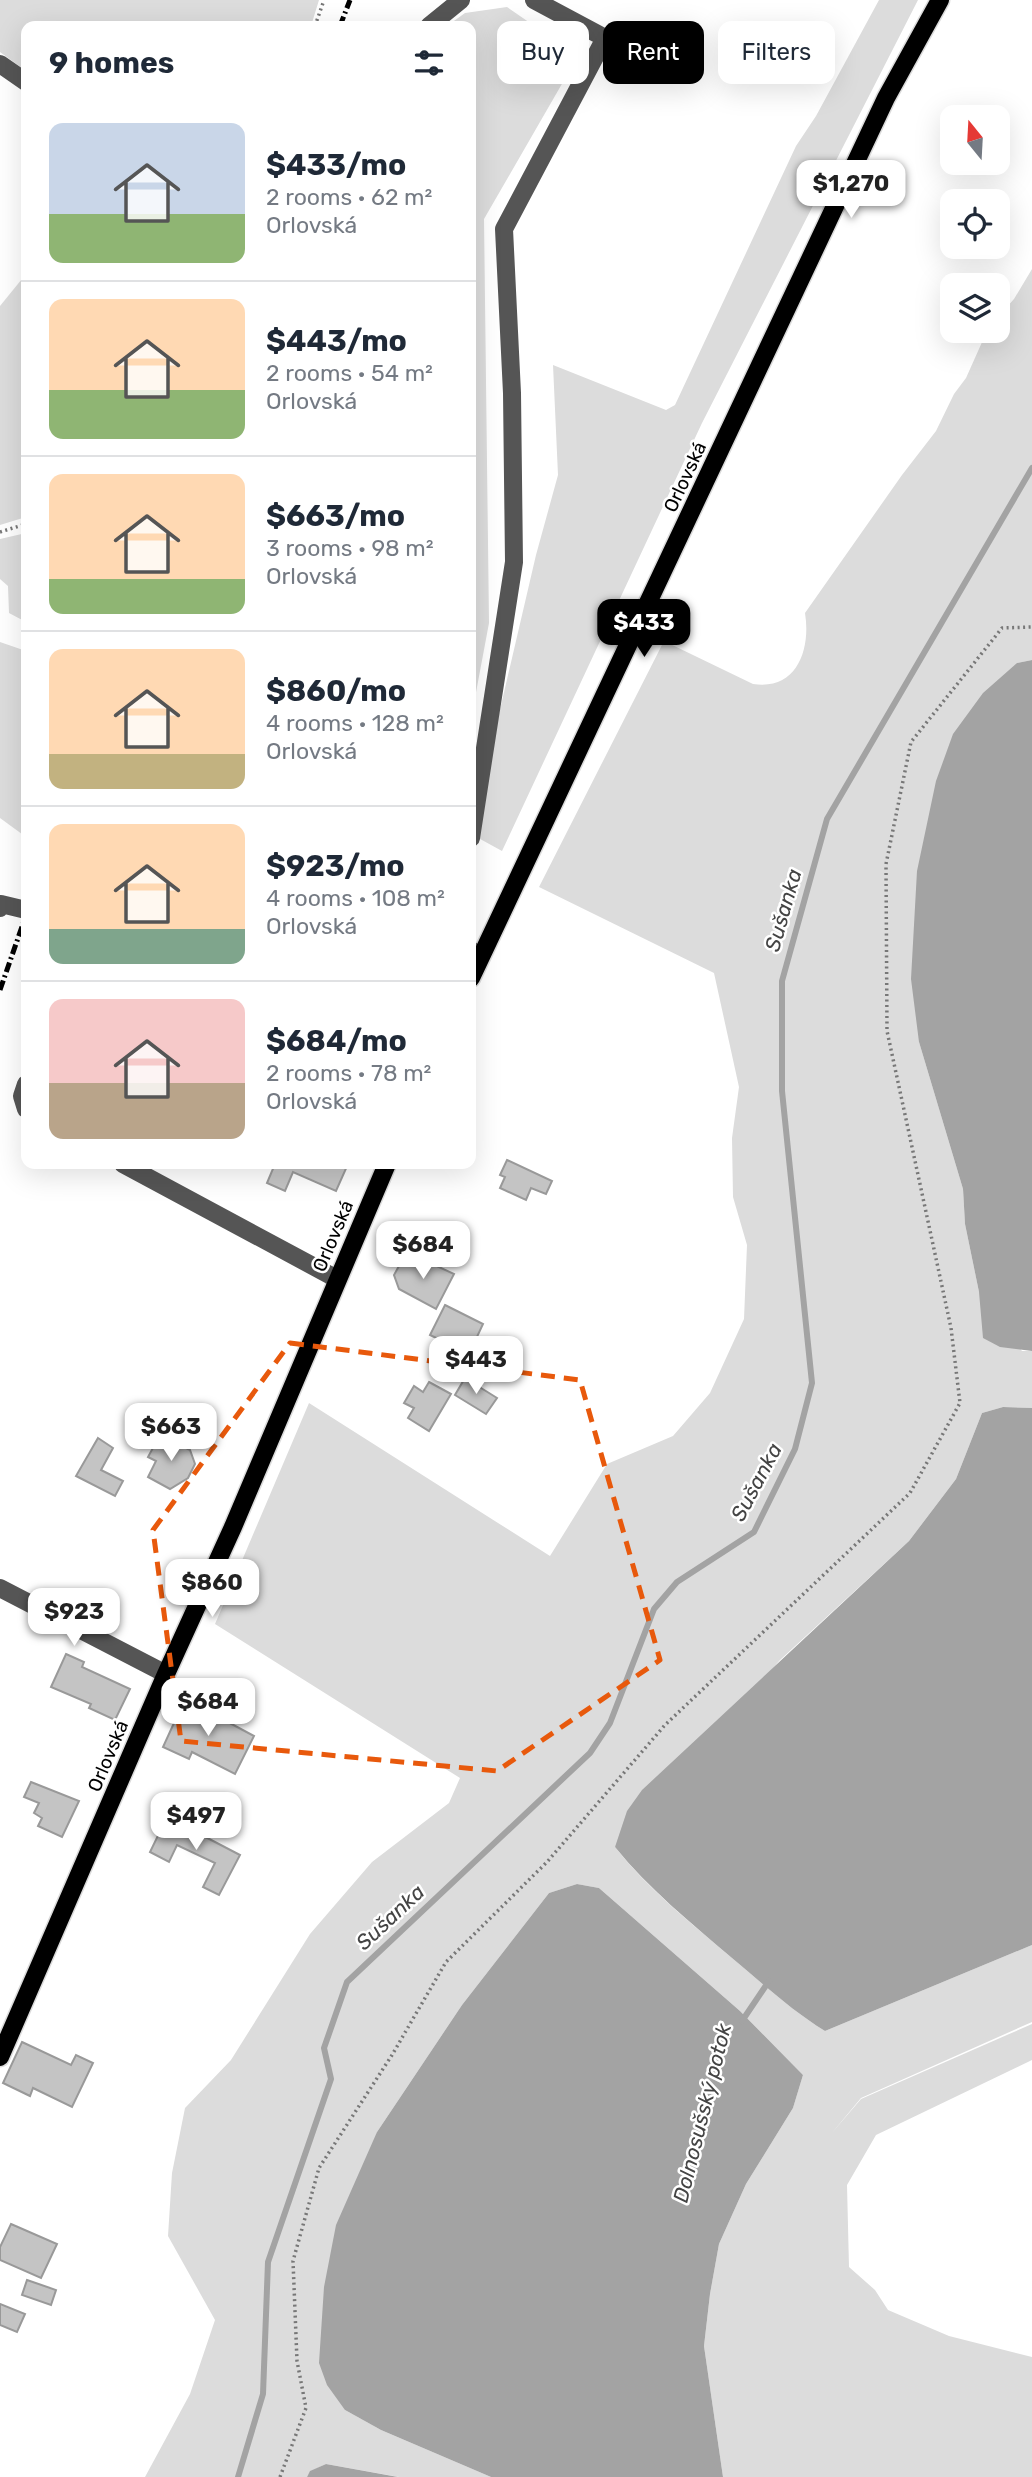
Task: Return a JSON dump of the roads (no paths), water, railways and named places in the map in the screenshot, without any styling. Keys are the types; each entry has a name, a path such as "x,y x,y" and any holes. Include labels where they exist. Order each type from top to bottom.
{"main road":[{"name":"Orlovská","path":"476,968 886,98 940,0"},
{"name":"Orlovská","path":"0,2057 166,1674 233,1527 385,1169"}],"street":[{"path":"435,21 461,0"},
{"path":"476,806 514,562 512,393 504,229 605,38 534,0"},
{"path":"0,64 21,79"},
{"path":"1,906 21,909"},
{"path":"132,1169 337,1279"},
{"path":"0,1588 166,1674"}],"water":[{"path":"1032,660 1032,1351 1000,1347 983,1338 979,1292 965,1224 963,1189 919,1042 911,979 917,871 936,781 953,734 983,693 1017,663"},
{"path":"1003,1407 1032,1408 1032,1945 825,2031 777,1996 686,1919 615,1847 627,1811 642,1790 909,1541 956,1479 982,1413"},
{"path":"577,1884 599,1888 740,2011 803,2075 793,2108 746,2184 719,2244 704,2346 723,2477 491,2477 381,2430 345,2410 327,2385 319,2363 324,2287 336,2225 377,2132 462,2005 549,1893"},
{"path":"326,2464 398,2477 307,2477 310,2471"}],"waterway":[{"name":"Sušanka","path":"238,2477 263,2394 268,2262 331,2079 324,2048 347,1982 590,1753 610,1723 654,1609 677,1582 754,1532 795,1449 812,1383 782,1091 782,981 827,819 1032,468"},
{"name":"Dolnosušský potok","path":"742,2021 769,1981"}],"railway":[{"path":"342,21 350,0"},
{"path":"0,990 21,929"}]}
